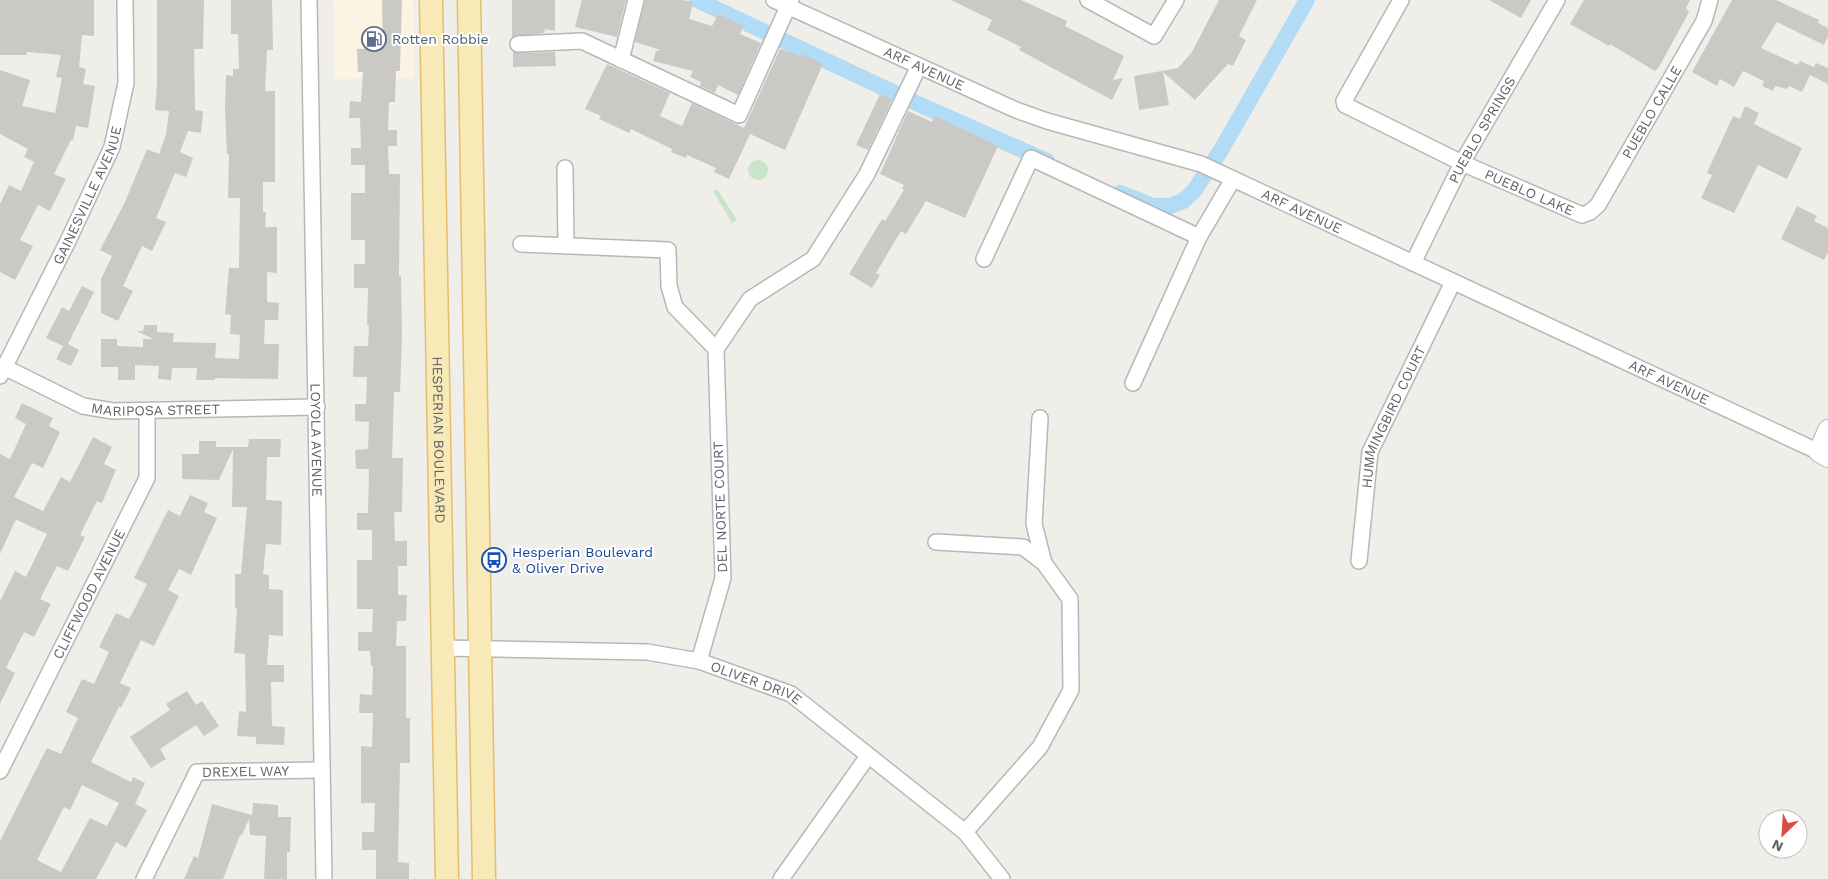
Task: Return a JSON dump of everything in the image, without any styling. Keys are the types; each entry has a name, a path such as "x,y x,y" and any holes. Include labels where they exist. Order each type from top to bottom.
{"main road":[{"name":"HESPERIAN BOULEVARD","path":"431,0 447,879"},
{"path":"469,0 484,879"}],"street":[{"name":"GAINESVILLE AVENUE","path":"2,372 71,235 112,147 126,83 125,0"},
{"name":"LOYOLA AVENUE","path":"310,0 324,879"},
{"path":"621,60 636,0"},
{"path":"1088,0 1154,36 1176,0"},
{"name":"PUEBLO LAKE","path":"1402,0 1344,101 1348,108 1462,163 1582,216"},
{"name":"PUEBLO SPRINGS","path":"1413,263 1462,163 1557,0"},
{"name":"PUEBLO CALLE","path":"1582,216 1598,205 1704,21 1710,0"},
{"path":"518,44 582,41 739,115 784,2"},
{"name":"ARF AVENUE","path":"784,2 1024,113 1202,164 1823,454"},
{"path":"521,244 668,250 669,286 675,307 716,349 750,299 813,259 867,174 919,66"},
{"path":"984,260 1031,158 1199,237"},
{"path":"565,168 566,246"},
{"path":"1133,383 1199,237 1233,179"},
{"name":"HUMMINGBIRD COURT","path":"1359,561 1370,452 1454,282"},
{"name":"DEL NORTE COURT","path":"699,661 723,578 716,349"},
{"name":"MARIPOSA STREET","path":"2,372 83,406 113,412 317,407"},
{"name":"CLIFFWOOD AVENUE","path":"0,771 147,478 148,412"},
{"path":"1040,418 1034,524 1044,563"},
{"path":"1823,454 1828,430"},
{"path":"936,542 1023,547 1044,563 1070,599 1070,690 1040,747 965,832"},
{"name":"OLIVER DRIVE","path":"442,648 647,652 699,661 791,694 965,832 1002,879"},
{"path":"782,879 868,756"},
{"name":"DREXEL WAY","path":"144,879 197,772 322,770"}],"shaded area":[{"name":"Rotten Robbie","path":"333,0 413,0 414,78 335,79"}],"green space":[{"path":"754,160 762,160 768,166 768,174 762,180 754,180 748,174 748,166"},
{"path":"717,189 737,220 732,223 713,191"}],"building":[{"path":"0,0 94,0 94,36 82,35 79,67 86,69 83,84 95,86 88,128 76,126 73,140 71,140 54,174 66,179 50,211 38,205 20,240 33,246 15,280 0,272 0,204 9,185 21,191 34,162 24,157 28,149 0,134 0,70 30,80 22,106 55,113 62,78 56,77 61,55 27,52 27,55 0,55"},
{"path":"157,0 204,0 203,49 194,49 195,110 203,111 201,133 188,131 180,152 193,158 186,177 175,173 156,218 166,222 152,251 142,246 123,286 133,291 118,321 101,313 101,279 112,256 100,250 125,202 147,149 159,154 166,135 169,111 155,110 157,84"},
{"path":"231,0 272,0 273,50 267,50 265,91 275,91 275,182 263,182 263,212 266,212 265,227 277,227 277,273 267,272 267,302 279,303 278,320 265,320 264,344 279,344 278,379 215,378 215,380 196,380 197,368 172,368 171,380 158,379 159,366 135,365 135,380 118,380 118,367 101,367 101,339 117,339 117,346 143,347 143,339 153,339 137,331 143,331 144,325 157,325 157,332 174,333 173,342 216,343 215,358 239,359 240,335 230,334 231,315 225,314 229,268 239,268 240,198 228,198 229,154 227,154 225,108 226,75 233,76 233,69 239,69 238,34 231,34"},
{"path":"382,0 402,0 400,71 396,71 395,102 389,102 388,130 397,130 397,146 388,146 389,174 400,174 399,276 401,276 402,336 400,392 394,392 392,458 403,458 402,512 394,512 395,541 407,541 407,566 398,566 398,595 407,595 406,621 397,621 396,646 406,646 406,718 410,718 410,763 400,763 398,862 409,863 409,879 376,879 376,850 362,850 362,832 374,832 375,803 361,803 361,746 372,747 373,713 359,713 360,694 372,695 373,666 371,666 370,651 358,651 358,632 372,632 373,609 357,609 357,560 372,560 372,530 357,530 357,513 368,513 369,469 356,469 355,450 368,449 369,422 355,421 355,404 366,404 367,377 353,377 354,346 368,346 369,325 367,325 368,288 354,288 354,264 365,264 365,240 351,240 351,193 365,193 365,165 351,165 351,148 361,148 360,118 349,118 350,101 361,102 363,72 358,72 357,49 383,48"},
{"path":"512,0 555,0 555,31 545,29 544,33 512,37"},
{"path":"582,0 626,0 617,37 575,27"},
{"path":"645,0 682,0 693,2 689,19 712,26 718,14 743,26 740,34 761,43 738,95 718,85 715,93 700,86 701,82 690,77 693,71 653,61 656,51 661,50 635,42"},
{"path":"951,0 1021,0 1067,21 1065,26 1124,56 1113,80 1123,78 1112,100 1019,50 1021,47 987,30 992,20"},
{"path":"1219,0 1257,0 1239,36 1246,40 1233,66 1228,64 1195,100 1163,72 1169,105 1139,110 1134,76 1178,68 1192,52"},
{"path":"1489,0 1531,0 1521,18"},
{"path":"1584,0 1690,0 1686,8 1689,12 1655,71 1610,44 1609,46 1570,24"},
{"path":"1732,0 1776,0 1819,20 1818,23 1828,28 1828,36 1824,45 1777,22 1761,48 1798,65 1800,61 1814,67 1816,63 1828,68 1828,84 1810,75 1802,92 1789,86 1787,89 1775,86 1773,91 1762,86 1764,81 1743,71 1734,87 1720,79 1717,86 1692,72"},
{"path":"780,49 802,57 803,54 823,64 785,150 750,134 729,179 714,172 716,168 687,155 686,158 671,152 672,149 631,129 629,133 599,119 601,116 585,109 607,64 670,93 660,116 682,126 692,103 744,128"},
{"path":"513,51 518,53 555,52 556,66 513,67"},
{"path":"880,94 892,100 868,150 856,145"},
{"path":"1745,106 1759,113 1754,124 1802,148 1787,179 1758,165 1734,213 1701,198 1712,175 1707,173 1733,116 1740,119"},
{"path":"908,111 932,122 935,116 998,146 965,218 926,201 906,234 901,231 876,273 880,275 872,288 849,274 882,219 885,221 904,190 902,189 904,185 880,174"},
{"path":"1797,206 1817,216 1814,221 1828,228 1828,252 1824,260 1781,239"},
{"path":"82,286 94,292 68,344 79,350 71,366 56,359 63,346 46,338 62,307 69,311"},
{"path":"22,403 53,418 49,426 60,432 43,468 32,463 14,497 43,511 61,477 70,482 93,437 112,447 104,464 116,470 102,503 97,501 80,535 85,537 68,571 57,566 40,599 51,604 34,637 24,632 6,668 15,673 0,704 0,601 15,571 26,577 47,534 17,520 0,554 0,454 10,459 26,424 15,418"},
{"path":"249,439 281,439 280,457 267,457 266,500 282,501 281,545 266,544 263,574 269,575 269,589 283,590 283,636 269,635 267,665 284,665 284,682 271,682 272,726 285,727 284,745 256,744 256,737 237,736 239,711 246,712 245,654 234,653 237,608 235,608 235,574 241,574 247,507 232,507 233,449 219,480 182,479 182,454 199,454 199,441 216,441 216,447 248,447"},
{"path":"190,495 208,503 204,512 217,518 191,575 179,569 168,590 179,596 154,646 141,640 120,683 131,688 121,708 119,707 91,762 131,782 133,777 145,783 135,804 147,810 126,848 116,842 96,879 0,879 0,842 4,833 47,748 61,754 78,718 66,712 82,679 94,684 109,652 99,647 116,613 129,619 135,608 147,584 134,578 168,510 180,516","holes":["82,785 119,803 107,826 90,818 61,872 37,860 64,807 70,810"]},
{"path":"187,691 196,705 202,701 219,726 204,736 196,725 160,749 166,759 151,768 130,737 170,710 166,704"},
{"path":"253,803 278,805 278,817 291,817 290,852 287,852 287,879 264,879 266,836 250,835 249,819 242,835 240,835 223,879 184,879 194,856 198,858 212,804 252,815"}],"waterway":[{"path":"697,0 916,103 1047,161"},
{"path":"1120,193 1153,206 1170,206 1183,201 1194,191 1221,150 1307,0"}],"place":[{"name":"Rotten Robbie","path":"374,39"},
{"name":"Hesperian Boulevard & Oliver Drive","path":"494,560"}]}
